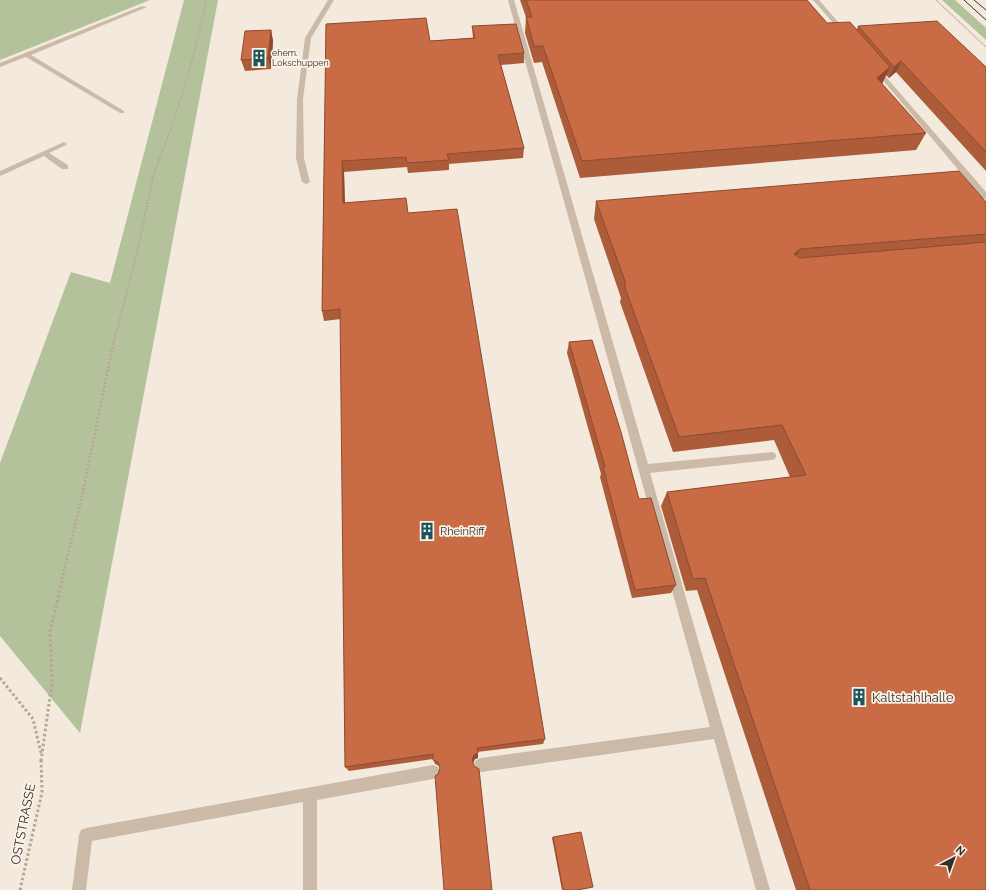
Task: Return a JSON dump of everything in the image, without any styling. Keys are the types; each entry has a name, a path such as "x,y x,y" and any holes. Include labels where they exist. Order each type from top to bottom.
{"lane":[{"path":"306,182 300,158 300,99 308,38 331,0"},
{"path":"511,0 763,890"},
{"path":"816,0 847,36"},
{"path":"0,65 144,7"},
{"path":"26,54 122,112"},
{"path":"873,66 986,197"},
{"path":"0,174 64,144"},
{"path":"44,153 64,167"},
{"path":"644,469 771,456"},
{"path":"481,765 718,732"},
{"path":"79,890 86,835 433,772"},
{"path":"310,794 310,890"}],"path":[{"path":"41,761 52,682 50,631 82,496 96,421 116,330 136,258 153,177 183,95 198,43 206,0"},
{"path":"936,0 986,47"},
{"name":"OSTSTRASSE","path":"0,678 33,719 41,747 42,792 20,890"}],"green space":[{"path":"0,0 150,0 0,60"},
{"path":"184,0 218,0 80,733 0,636 0,463 71,272 110,283"},
{"path":"942,0 955,0 986,28 986,40"}],"building":[{"path":"526,0 807,0 827,23 850,22 890,67 877,78 926,133 582,161 543,46 534,46 526,17 532,17"},
{"name":"RheinRiff","path":"426,18 430,41 475,38 472,26 516,24 524,53 498,55 524,148 447,154 449,160 407,163 406,157 342,161 343,203 406,198 408,213 457,209 545,739 477,748 478,753 474,755 472,760 474,766 479,769 492,890 444,890 435,776 438,774 440,768 438,762 433,760 433,754 345,767 340,309 322,311 326,24"},
{"path":"937,21 986,67 986,152 901,61 894,67 858,26"},
{"path":"271,30 268,58 241,60 245,31"},
{"name":"Kaltstahlhalle","path":"959,171 986,202 986,234 800,249 794,254 800,258 986,242 986,890 810,890 705,578 693,579 667,492 806,475 782,425 679,437 624,285 626,284 596,201"},
{"path":"592,340 621,432 639,499 651,498 676,585 635,590 603,467 605,467 569,342"},
{"path":"581,832 593,887 577,890 563,890 553,837"}],"tram line":[{"path":"964,0 986,20"},
{"path":"974,0 986,10"}],"place":[{"name":"ehem. Lokschuppen","path":"259,58"},
{"name":"RheinRiff","path":"427,531"},
{"name":"Kaltstahlhalle","path":"859,697"}]}
